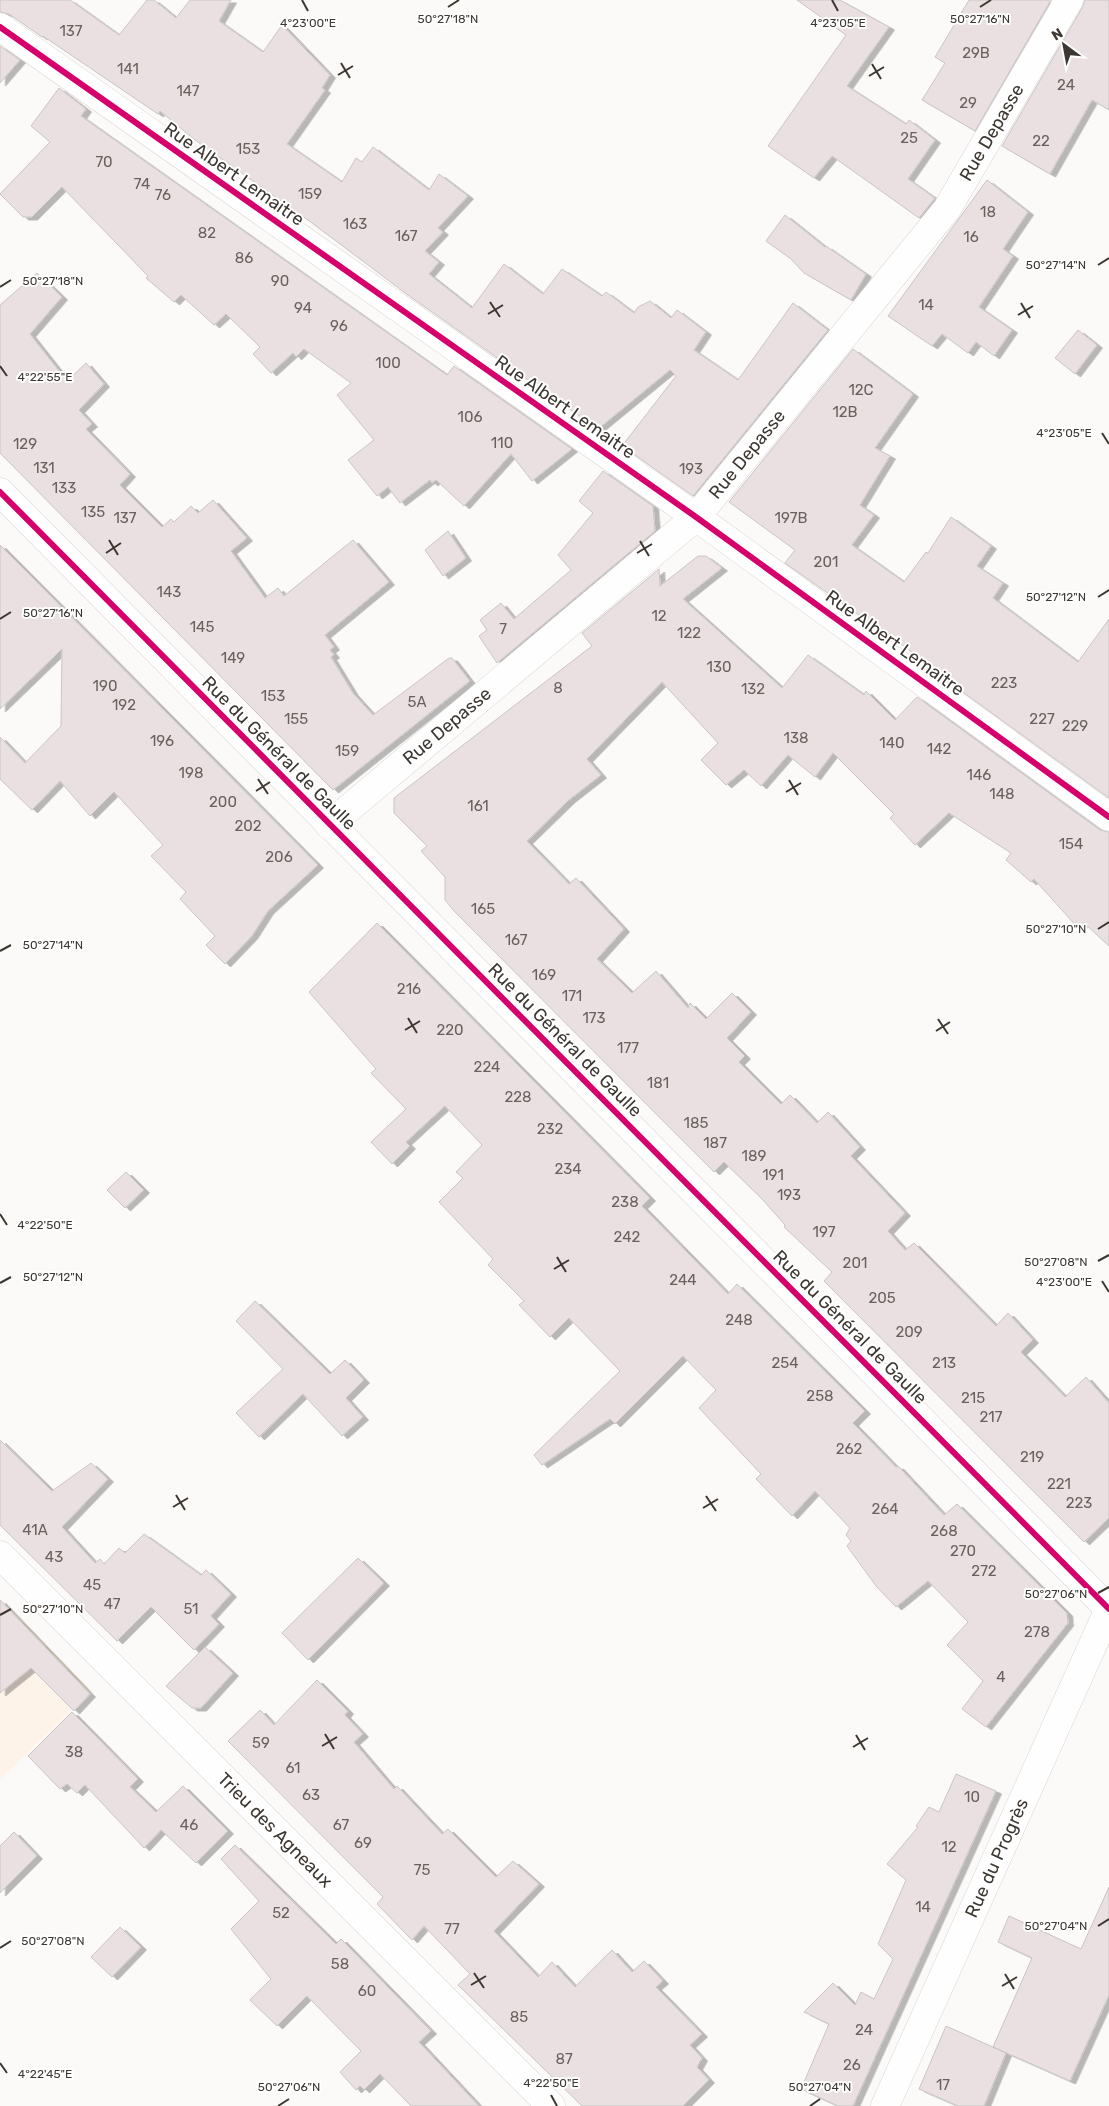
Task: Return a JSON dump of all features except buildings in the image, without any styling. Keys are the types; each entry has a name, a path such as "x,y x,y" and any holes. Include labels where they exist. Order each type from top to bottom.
{"street":[{"name":"Rue Depasse","path":"329,824 696,517 947,209 1069,0"},
{"name":"Rue Albert Lemaitre","path":"0,27 696,517 1109,817"},
{"name":"Rue du Général de Gaulle","path":"2,498 329,824 1109,1609"},
{"name":"Trieu des Agneaux","path":"0,1554 550,2106"},
{"name":"Rue du Progrès","path":"885,2106 1109,1609"}],"shaded area":[{"path":"0,1598 92,1690 0,1780"}],"cycle path":[{"path":"0,27 696,517 1109,817"},
{"path":"0,492 1109,1609"}]}
